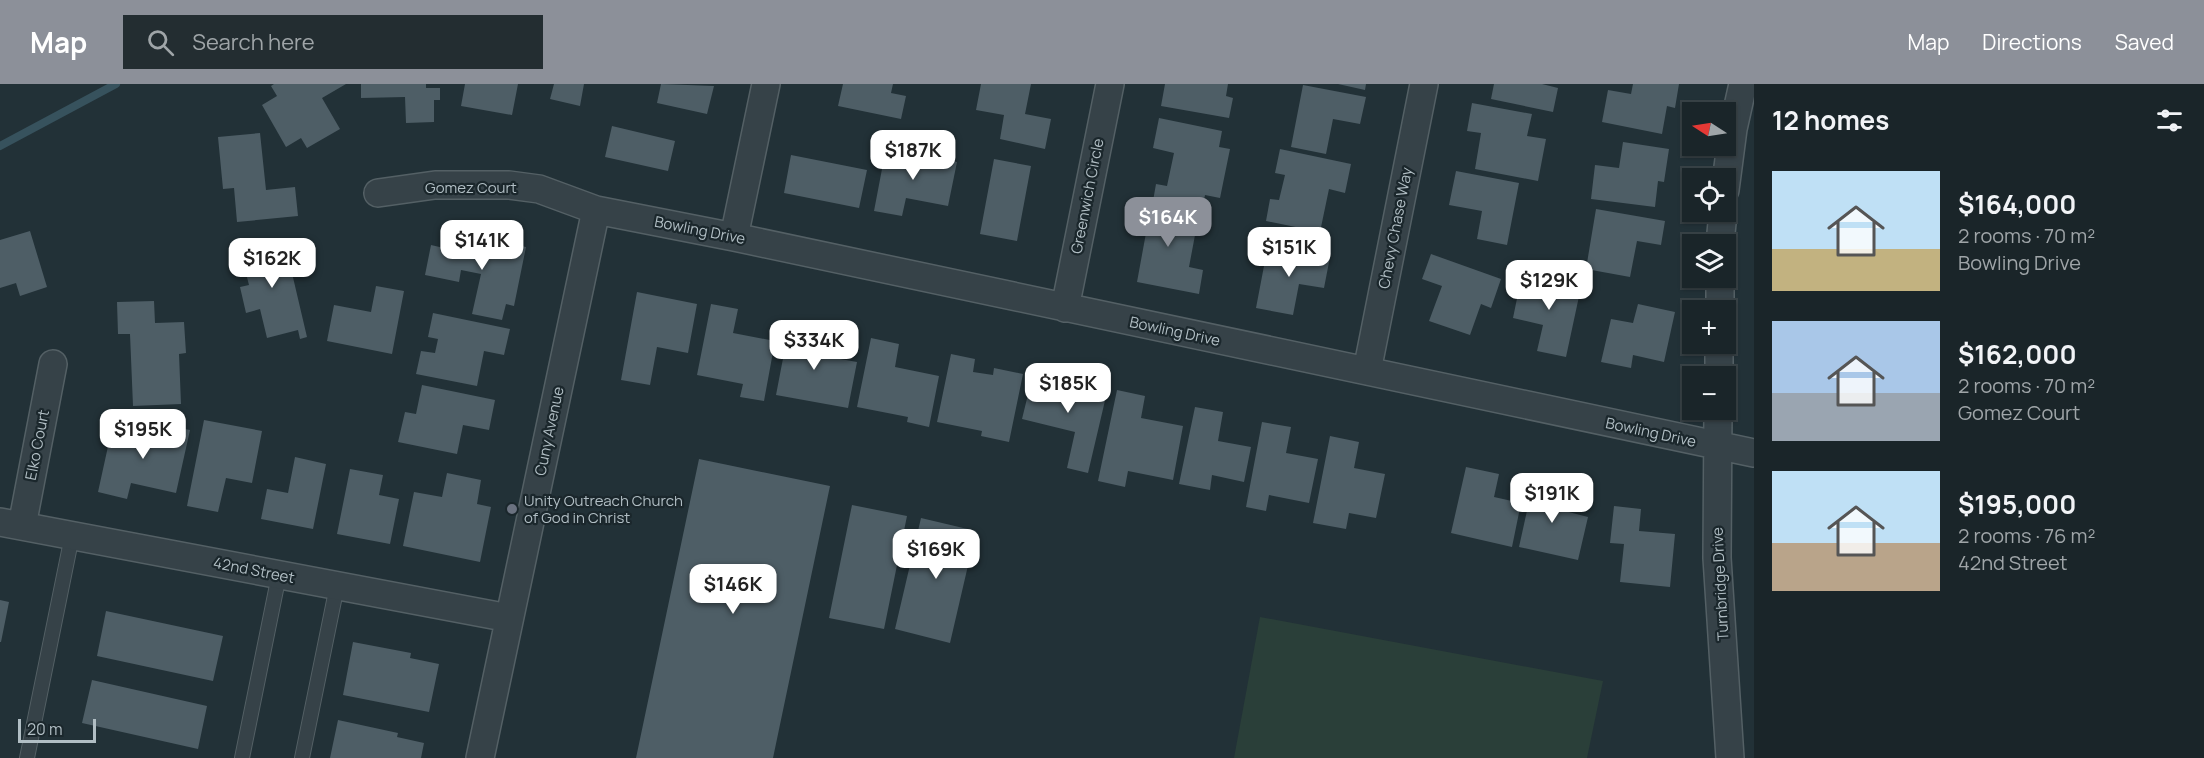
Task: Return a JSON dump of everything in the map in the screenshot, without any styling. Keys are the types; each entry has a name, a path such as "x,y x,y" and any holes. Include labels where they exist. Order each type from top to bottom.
{"street":[{"path":"734,237 766,84"},
{"name":"Greenwich Circle","path":"1065,308 1110,84"},
{"name":"Chevy Chase Way","path":"1367,371 1424,84"},
{"path":"1728,168 1733,129 1743,84"},
{"name":"Gomez Court","path":"378,193 435,184 509,184 539,189 596,210"},
{"name":"Bowling Drive","path":"596,210 734,237 1754,453"},
{"name":"Cuny Avenue","path":"480,758 596,210"},
{"name":"Elko Court","path":"11,524 53,364"},
{"name":"Turnbridge Drive","path":"1718,420 1717,558 1730,758"},
{"name":"42nd Street","path":"11,524 509,618"}],"lane":[{"path":"27,758 72,536"},
{"path":"242,758 279,575"},
{"path":"302,758 337,586"}],"green space":[{"path":"1260,617 1603,681 1587,758 1234,758"}],"building":[{"path":"274,84 346,84 322,98 340,129 307,148 301,138 286,147 262,105 277,96 271,86"},
{"path":"361,84 426,84 426,88 440,88 440,100 434,100 434,122 406,123 405,97 361,98"},
{"path":"465,84 518,84 512,115 461,106"},
{"path":"554,84 584,84 580,106 550,99"},
{"path":"661,84 714,86 707,114 657,103"},
{"path":"843,84 893,84 891,93 906,96 901,119 838,106"},
{"path":"981,84 1031,84 1025,114 1051,119 1045,149 1000,139 1004,115 976,110"},
{"path":"1165,84 1228,84 1226,96 1233,98 1229,118 1161,106"},
{"path":"1338,84 1366,84 1365,90"},
{"path":"1494,84 1542,84 1558,88 1553,112 1491,99"},
{"path":"1633,84 1679,84 1675,108 1667,106 1662,134 1602,122 1608,90 1631,94"},
{"path":"1303,85 1366,97 1360,124 1333,119 1326,154 1291,147"},
{"path":"1472,103 1532,114 1527,136 1546,139 1538,181 1475,169 1481,133 1467,131"},
{"path":"1159,118 1222,131 1219,147 1230,149 1220,198 1205,195 1202,211 1153,201 1156,184 1167,186 1174,153 1153,148"},
{"path":"612,126 675,141 668,171 605,157"},
{"path":"260,133 266,190 295,187 298,216 237,222 234,188 223,189 218,137"},
{"path":"1623,142 1669,149 1664,182 1658,181 1655,207 1591,199 1595,165 1619,168"},
{"path":"886,148 957,162 948,206 906,198 902,216 874,211"},
{"path":"1280,149 1351,164 1345,193 1329,189 1320,232 1266,221 1270,199 1279,200 1285,175 1275,173"},
{"path":"791,155 867,170 859,208 784,193"},
{"path":"994,159 1031,166 1017,241 980,234"},
{"path":"1456,171 1519,183 1507,245 1477,239 1482,211 1449,205"},
{"path":"1140,203 1199,214 1189,267 1203,270 1199,294 1137,282 1146,233 1134,231"},
{"path":"1596,209 1665,221 1661,245 1637,241 1630,277 1586,269"},
{"path":"30,231 47,287 20,296 16,283 0,288 0,240"},
{"path":"468,235 526,247 514,306 506,304 502,320 472,314 481,274 461,270 459,282 425,275 431,245 448,249 451,237 467,240"},
{"path":"284,239 307,337 300,339 298,330 267,338 260,309 246,313 240,287 249,285 240,250"},
{"path":"1268,245 1330,257 1324,288 1299,284 1293,315 1256,308"},
{"path":"1431,254 1501,279 1491,308 1481,304 1470,335 1429,321 1442,286 1422,279"},
{"path":"1522,274 1581,287 1566,357 1537,351 1543,325 1513,318"},
{"path":"376,286 404,291 392,354 327,341 334,305 371,312"},
{"path":"637,292 697,304 688,353 657,347 650,385 621,380"},
{"path":"154,301 155,323 184,322 186,353 179,354 181,404 133,406 130,334 118,334 117,302"},
{"path":"711,304 738,309 733,333 775,341 764,401 740,397 743,384 697,375"},
{"path":"1638,304 1675,312 1664,362 1633,355 1631,368 1601,362 1611,319 1633,323"},
{"path":"433,313 510,329 504,355 484,351 477,386 416,374 421,351 435,353 438,339 428,337"},
{"path":"790,322 818,327 813,354 857,362 848,408 776,395"},
{"path":"871,338 899,344 895,367 939,376 929,427 907,422 908,417 857,407"},
{"path":"951,354 975,359 973,372 993,375 994,368 1023,374 1009,442 981,436 982,431 937,422"},
{"path":"1033,374 1107,392 1088,473 1067,468 1075,432 1022,419"},
{"path":"422,385 495,400 489,430 463,425 457,454 398,442 405,412 416,414"},
{"path":"1117,390 1145,396 1141,418 1183,426 1173,480 1128,471 1125,487 1098,481"},
{"path":"1195,407 1223,412 1218,441 1251,447 1244,482 1212,475 1210,490 1179,484"},
{"path":"114,419 137,424 135,432 162,438 165,425 190,430 176,493 131,483 127,499 98,492"},
{"path":"204,420 262,431 252,483 226,478 218,512 187,506"},
{"path":"1262,422 1291,427 1286,453 1318,459 1309,503 1269,495 1266,511 1246,507"},
{"path":"1330,436 1359,442 1354,468 1385,474 1376,518 1349,513 1346,529 1313,523"},
{"path":"295,457 326,464 313,529 261,519 267,489 288,493"},
{"path":"699,459 830,486 773,758 636,758"},
{"path":"1466,467 1499,474 1494,497 1521,503 1512,547 1451,533"},
{"path":"350,469 383,475 379,495 399,499 390,544 337,534"},
{"path":"447,473 481,480 477,504 491,507 480,562 403,546 414,492 442,497"},
{"path":"1534,479 1562,485 1557,509 1588,517 1578,560 1519,547"},
{"path":"852,505 907,516 884,629 829,618"},
{"path":"1614,506 1641,509 1639,531 1675,534 1670,587 1620,582 1624,544 1610,543"},
{"path":"921,518 976,531 950,643 895,629"},
{"path":"0,600 9,602 1,642 0,642"},
{"path":"106,611 223,636 213,681 97,656"},
{"path":"353,642 411,653 410,658 439,664 429,712 343,695"},
{"path":"92,680 207,706 198,749 82,723"},
{"path":"338,720 398,733 397,737 424,743 421,758 330,758"}],"waterway":[{"path":"0,146 116,84"}],"place":[{"name":"Unity Outreach Church of God in Christ","path":"512,509"}]}
